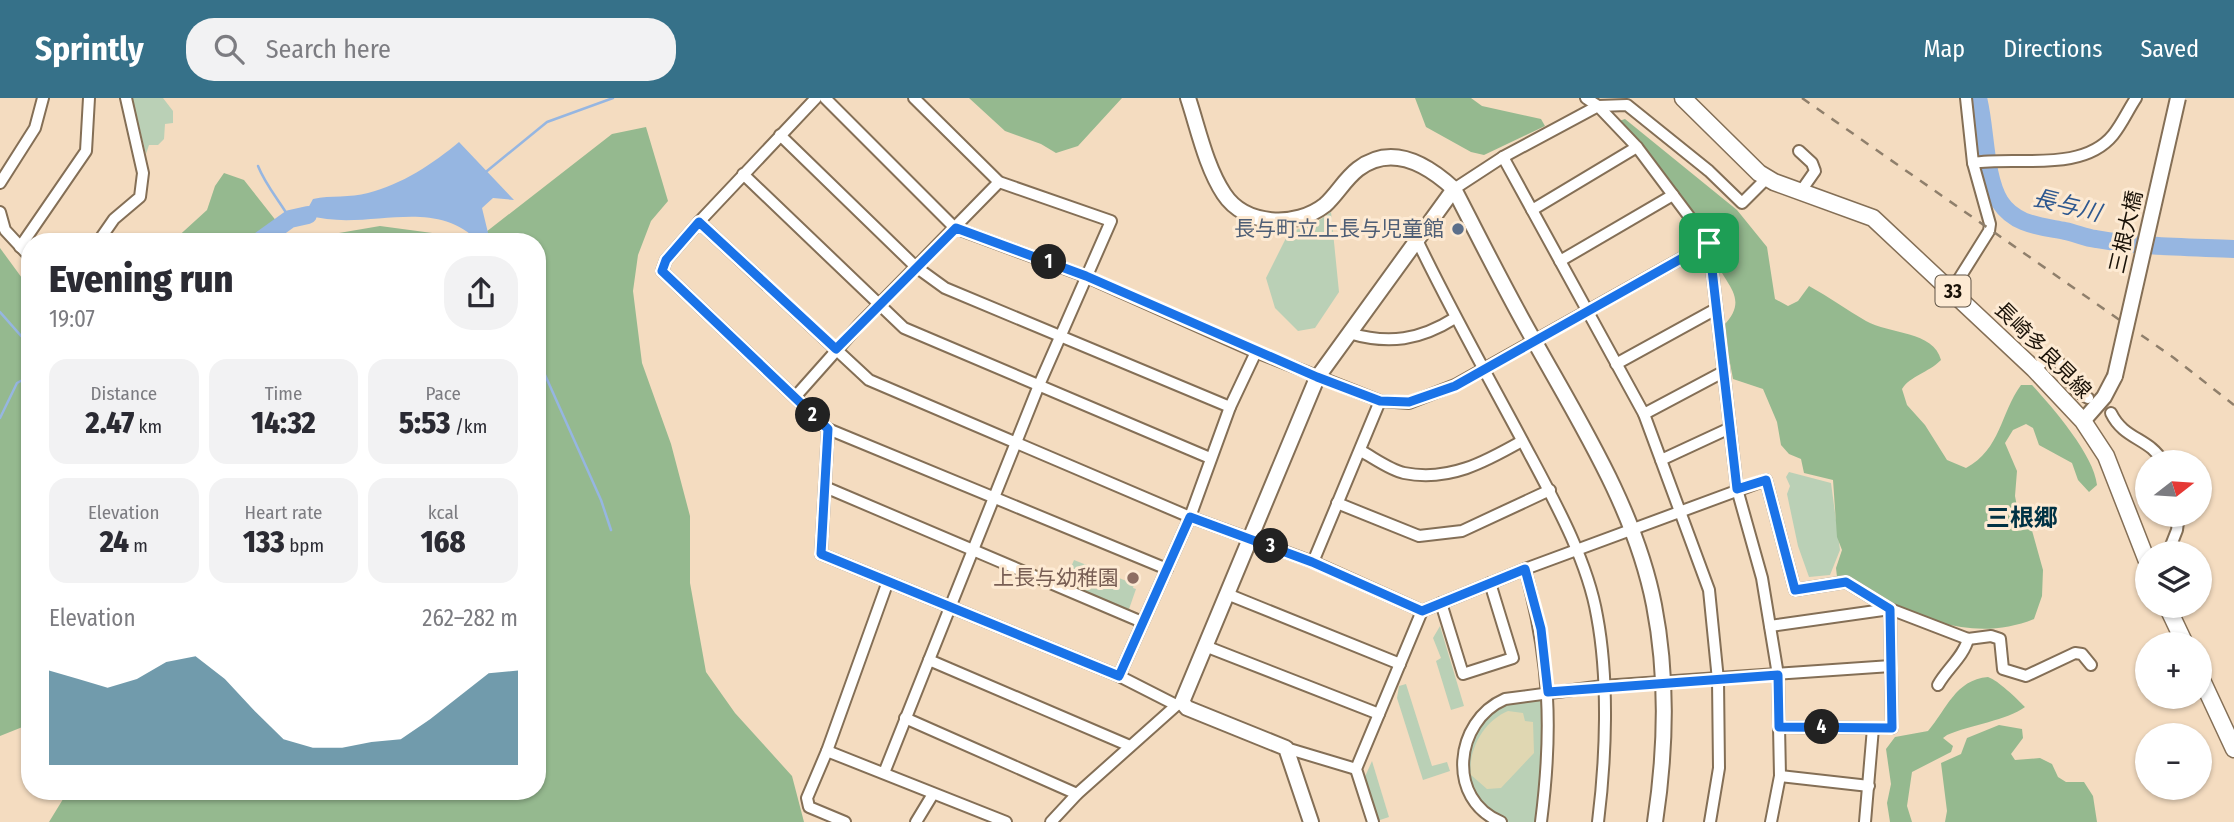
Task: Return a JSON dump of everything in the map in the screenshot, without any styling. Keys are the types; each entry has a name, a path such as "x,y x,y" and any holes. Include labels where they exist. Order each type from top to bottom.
{"main road":[{"name":"長崎多良見線","path":"1683,98 1719,137 1767,178 1873,218 2034,369 2083,421 2106,456 2139,541"},
{"path":"2212,702 2234,749"}],"street":[{"path":"0,183 35,128 43,98"},
{"path":"30,233 86,151 89,98"},
{"path":"104,233 114,219 140,197 143,173 126,98"},
{"path":"816,98 699,222 666,260 662,271 828,429 1167,569"},
{"path":"825,98 956,228 1086,276 1256,352 1380,401 1409,402 1436,394 1709,243"},
{"path":"884,773 1039,385 1062,338 1111,221 999,182 914,98"},
{"path":"1188,98 1225,196 1244,212 1263,220 1285,220 1309,215 1325,204 1360,167 1381,160 1420,162 1454,189 1592,444 1631,529 1654,605 1665,713 1664,768 1655,822"},
{"path":"1586,98 1598,106 1637,147 1709,243 1737,489 1762,578 1778,675 1780,776 1771,822"},
{"path":"1952,290 1989,231 1988,212 1965,98"},
{"path":"1976,162 2077,157 2099,147 2113,135 2136,98"},
{"name":"三根大橋","path":"2083,421 2104,397 2115,376 2178,98"},
{"path":"1051,822 1077,794 1179,704 1317,377 1454,189 1503,157 1598,106 1627,105 1709,171 1742,203 1767,178"},
{"path":"780,135 916,267 945,288 1230,407"},
{"path":"1532,210 1637,147"},
{"path":"1799,151 1812,163 1815,170 1801,191"},
{"path":"1503,157 1644,414 1709,590 1718,680 1719,768 1710,822"},
{"path":"743,174 878,307 904,328 1210,458"},
{"path":"795,397 836,349 999,182"},
{"path":"1560,261 1673,195"},
{"path":"0,212 5,230 20,247"},
{"path":"699,222 869,380 1190,517 1312,562 1422,611"},
{"path":"1416,238 1455,318 1485,367 1550,490 1576,550 1597,615 1605,765 1598,822"},
{"path":"1616,364 1716,309"},
{"path":"1349,333 1372,340 1393,340 1431,333 1455,318"},
{"path":"1119,676 1190,517 1230,407 1256,352"},
{"path":"2034,369 2047,359 2057,359 2067,380 2088,398"},
{"path":"1644,414 1723,372"},
{"path":"1312,562 1380,401"},
{"path":"2111,413 2118,427 2148,444 2153,450"},
{"path":"1661,460 1730,428"},
{"path":"828,429 821,554 887,584 1119,676 1187,708 1286,748 1356,769"},
{"path":"1361,451 1403,473 1447,475 1480,464 1522,441"},
{"path":"1373,822 1356,769 1422,611 1525,569 1766,480 1795,590 1846,582 1890,609 1968,639 1991,636 2000,639 2003,669 2026,676 2075,653 2082,654 2091,665"},
{"path":"825,487 1142,622"},
{"path":"1337,503 1419,536 1462,531 1550,490"},
{"path":"1525,569 1541,629 1548,692 1549,758 1541,822"},
{"path":"1441,603 1463,674 1513,658 1490,583"},
{"path":"845,822 809,807 807,798 827,751 887,584"},
{"path":"1227,594 1400,664"},
{"path":"1770,626 1890,609"},
{"path":"1779,727 1892,728 1890,609"},
{"path":"1938,685 1947,668 1966,648 1968,639"},
{"path":"1205,646 1379,714"},
{"path":"929,660 1130,746"},
{"path":"1501,822 1482,810 1468,790 1463,768 1467,735 1491,705 1521,695 1602,686 1891,666"},
{"path":"905,718 1077,794"},
{"path":"1865,822 1873,729"},
{"path":"1286,748 1311,822"},
{"path":"827,751 1006,822"},
{"path":"1780,776 1869,786"},
{"path":"916,822 933,794"}],"green space":[{"path":"132,98 163,98 173,111 173,123 165,124 164,139 158,145 149,145 146,154"},
{"path":"969,98 1122,98 1078,146 1056,153 1041,144 1005,131"},
{"path":"1415,98 1471,98 1482,106 1541,119 1545,126 1484,155 1471,152 1426,127"},
{"path":"1625,119 1737,210 1767,247 1775,299 1788,306 1798,301 1809,286 1866,321 1920,338 1937,351 1941,360 1902,389 1907,405 1925,425 1947,460 1966,468 1978,460 1993,441 2021,385 2032,385 2051,406 2081,446 2097,485 2089,492 2078,480 2072,463 2039,445 2033,428 2026,424 2013,430 2005,443 2017,471 2015,496 2019,517 2031,527 2043,570 2042,596 2034,619 1999,628 1964,628 1930,620 1888,602 1853,582 1837,577 1836,568 1842,550 1837,537 1833,480 1804,473 1801,459 1789,454 1781,445 1777,422 1763,389 1733,379 1723,326 1735,307 1732,291 1715,257 1616,122"},
{"path":"646,127 668,201 651,221 638,255 633,291 642,363 671,444 690,516 690,583 706,672 735,713 792,776 804,822 49,822 62,800 546,800 546,233 485,233 612,134"},
{"path":"224,173 244,180 286,233 182,233 207,210 215,186"},
{"path":"1331,212 1339,292 1315,328 1298,331 1275,308 1266,278 1289,232 1312,225"},
{"path":"380,226 432,233 339,233"},
{"path":"0,248 21,277 21,728 0,736"},
{"path":"1789,472 1831,483 1840,550 1830,575 1809,577 1798,546 1787,494 1790,486 1786,477"},
{"path":"1074,560 1134,584 1133,588 1136,589 1128,612 1064,584"},
{"path":"1440,626 1464,706 1451,710 1436,661 1441,658 1433,638"},
{"path":"1988,677 2025,707 2018,712 1956,731 1943,738 1953,746 1951,752 1912,772 1907,806 1912,822 1890,822 1887,803 1891,784 1886,749 1895,737 1928,731 1960,690 1977,679"},
{"path":"1406,684 1432,766 1447,762 1450,771 1423,780 1397,698 1399,686"},
{"path":"1538,698 1544,703 1544,742 1536,822 1509,822 1490,814 1477,801 1470,784 1468,766 1471,747 1478,729 1490,714 1506,703"},
{"path":"1999,725 2022,729 2023,738 2011,754 2015,760 2040,758 2052,764 2058,777 2066,782 2084,782 2093,796 2097,822 1945,822 1947,811 1941,763 1961,754 1967,738"},
{"path":"1372,761 1389,817 1377,821 1363,781"}],"sand":[{"path":"1508,711 1523,713 1525,721 1533,722 1534,753 1501,788 1487,789 1471,775 1472,755 1485,729"}],"water":[{"path":"459,142 514,200 493,198 482,208 488,233 468,233 460,227 440,220 419,217 352,220 308,215 307,210 313,199 361,195 393,185 428,165"}],"waterway":[{"path":"487,171 547,122 613,98"},
{"name":"長与川","path":"1978,98 1991,179 2000,202 2013,216 2037,226 2113,242 2234,249"},
{"path":"258,166 290,219"},
{"path":"271,233 290,219 308,215"},
{"path":"0,312 21,336"},
{"path":"546,377 601,500 611,530"},
{"path":"0,418 17,383 21,381"}],"railway":[{"path":"1802,98 2174,358 2234,405"}],"place":[{"name":"長与町立上長与児童館","path":"1458,229"},
{"name":"上長与幼稚園","path":"1133,578"}],"district":[{"name":"三根郷","path":"2022,518"}],"route":[{"path":"699,222 836,349 956,228 1086,276 1317,377 1380,401 1409,402 1455,386 1533,339 1709,243 1737,489 1766,480 1795,590 1846,582 1890,609 1892,728 1779,727 1778,675 1548,692 1541,629 1525,569 1422,611 1312,562 1190,517 1119,676 887,584 821,554 828,429 662,271 666,260 699,222"}]}
